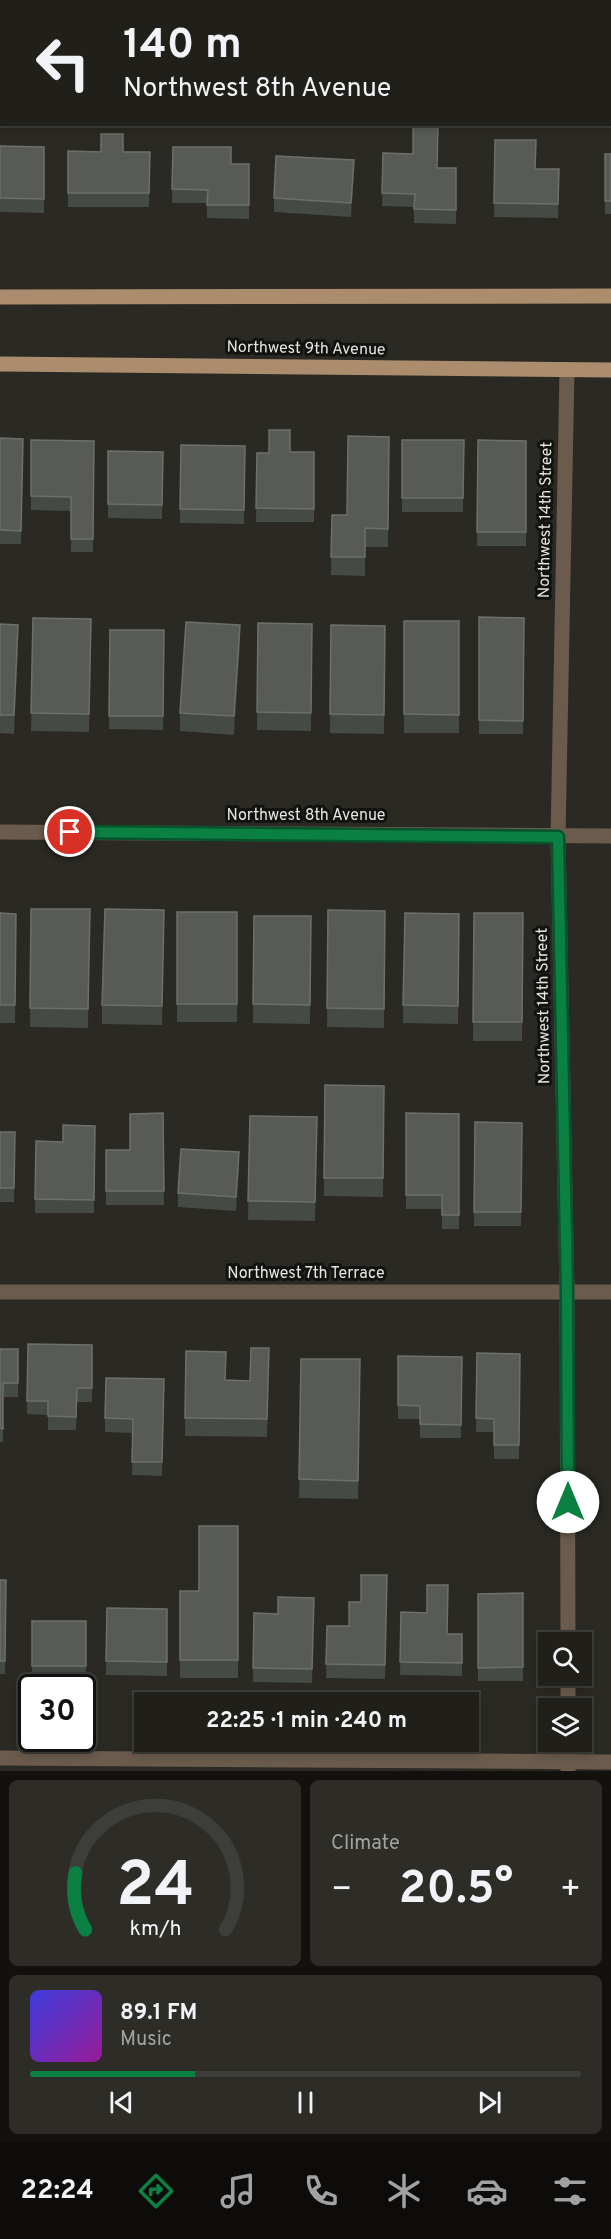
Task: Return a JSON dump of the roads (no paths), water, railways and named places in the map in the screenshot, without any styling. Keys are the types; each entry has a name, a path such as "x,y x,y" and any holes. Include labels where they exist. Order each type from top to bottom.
{"main road":[{"path":"0,297 611,296"},
{"name":"Northwest 9th Avenue","path":"0,364 611,370"}],"street":[{"name":"Northwest 14th Street","path":"567,370 558,837 567,1292 568,1632"},
{"name":"Northwest 8th Avenue","path":"0,832 611,836"},
{"name":"Northwest 7th Terrace","path":"0,1292 611,1292"},
{"path":"0,1758 568,1766 611,1762"}]}
